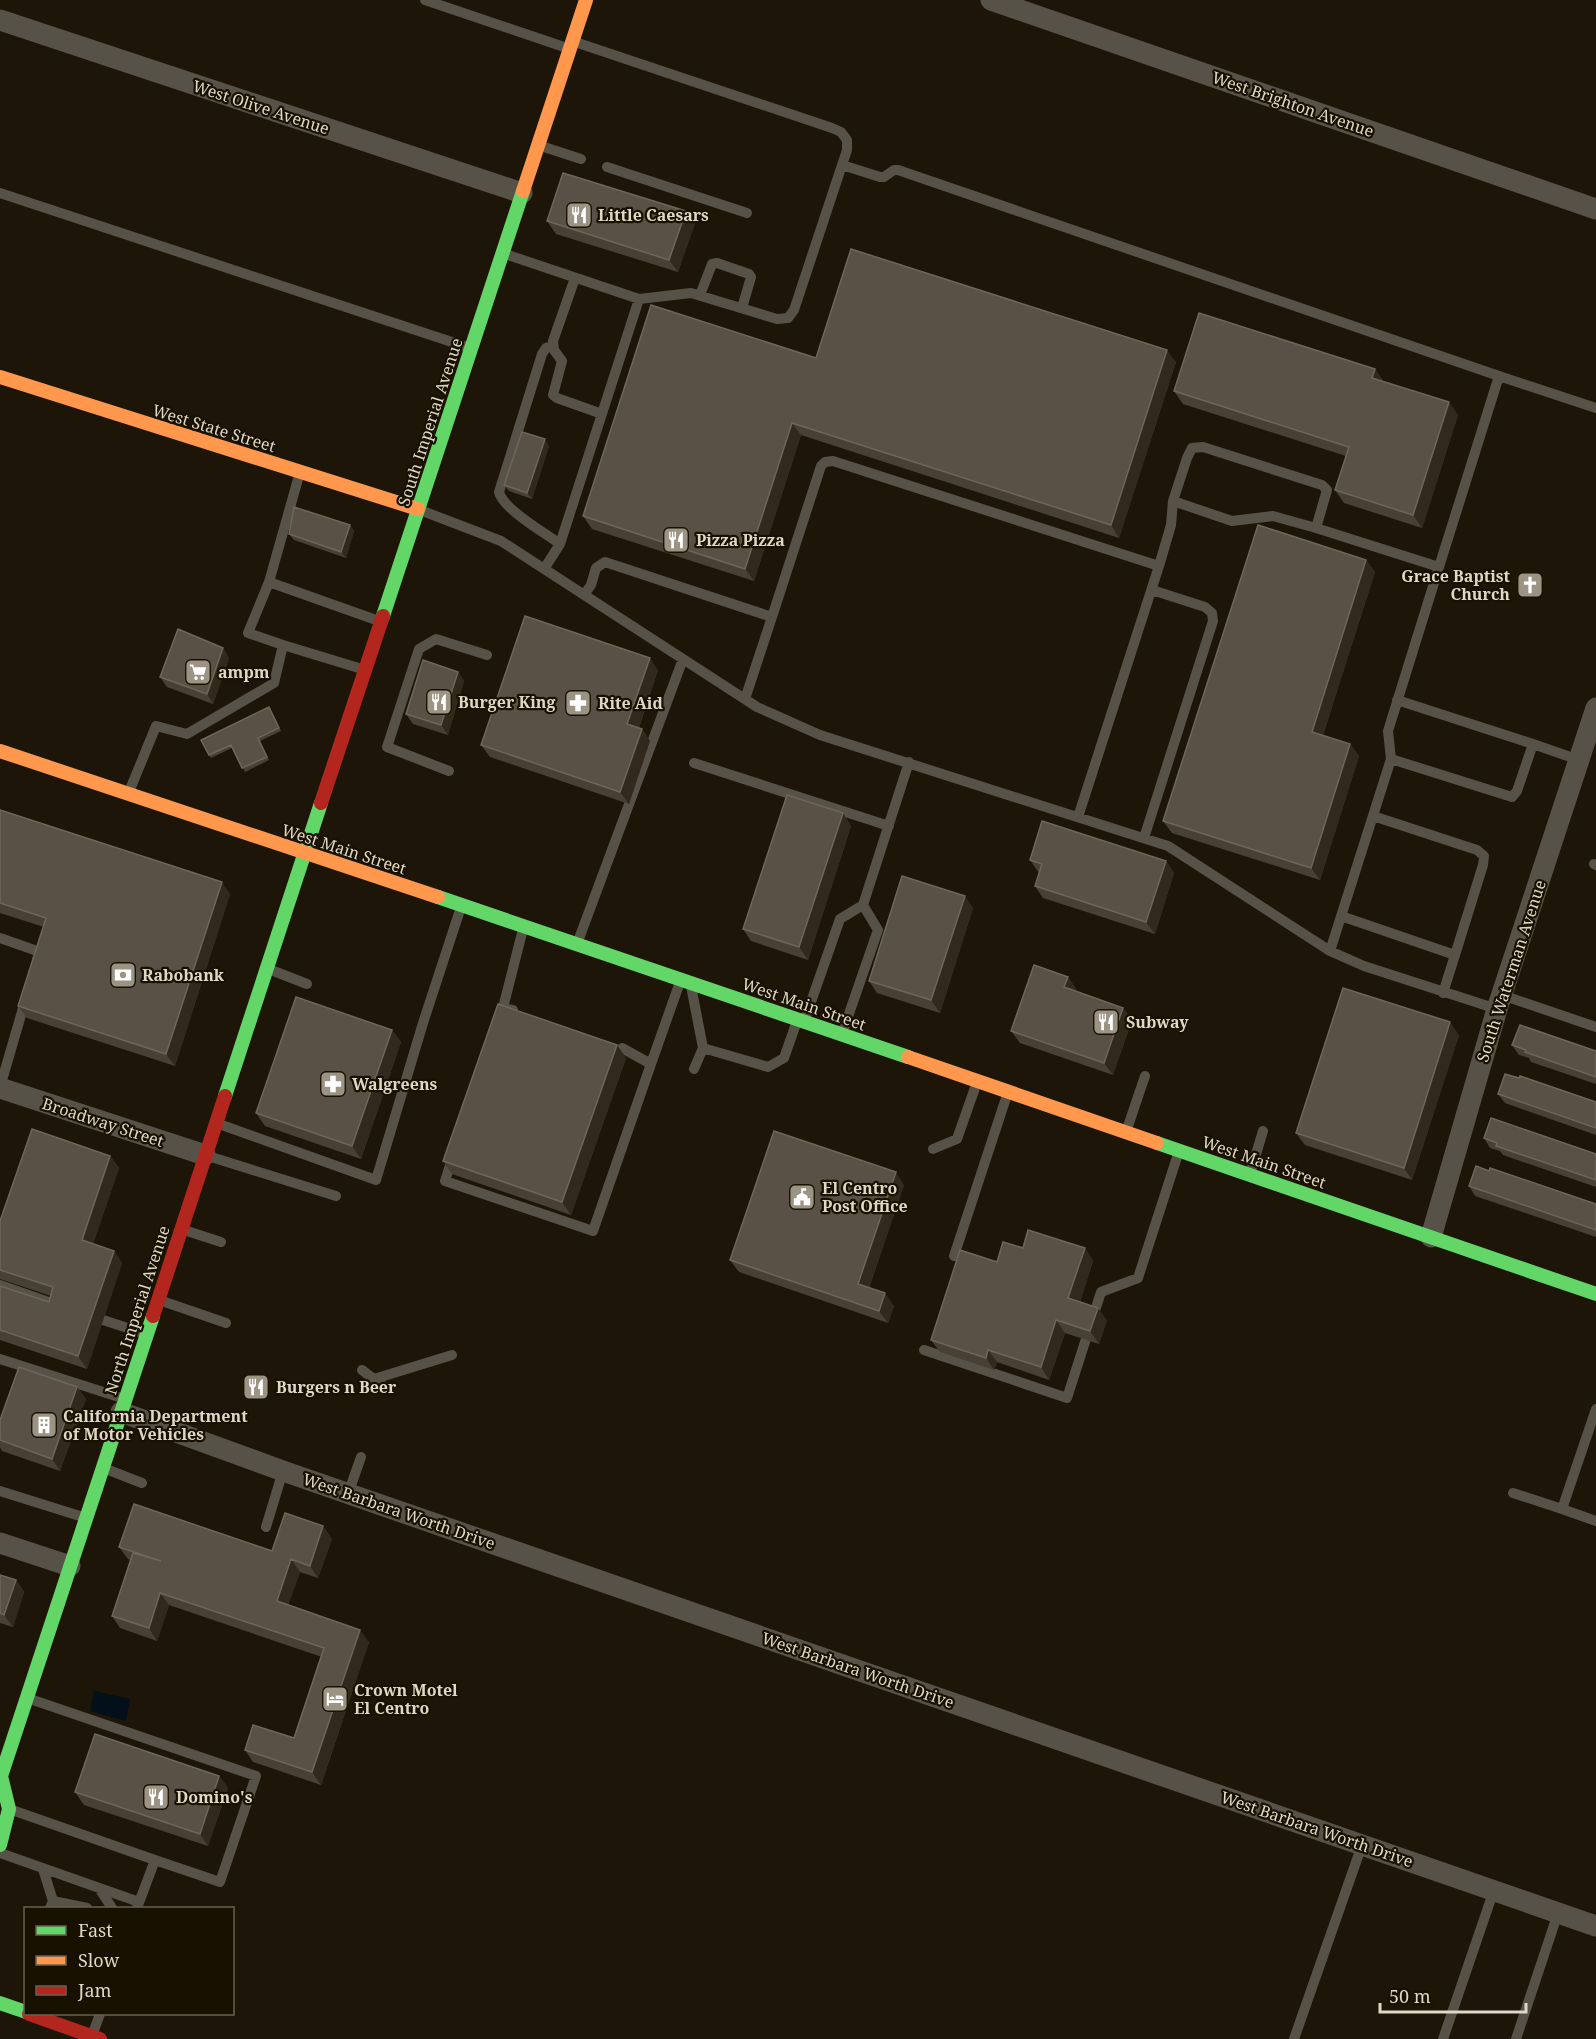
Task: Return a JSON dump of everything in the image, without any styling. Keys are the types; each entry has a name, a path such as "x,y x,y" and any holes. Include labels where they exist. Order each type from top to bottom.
{"main road":[{"name":"South Imperial Avenue","path":"305,854 586,0"},
{"name":"West State Street","path":"0,377 418,509"},
{"name":"West Main Street","path":"0,751 686,980 1596,1294"},
{"name":"North Imperial Avenue","path":"0,1845 9,1809 0,1776 305,854"},
{"path":"0,2003 24,2012"},
{"path":"33,2015 96,2038"}],"street":[{"name":"West Brighton Avenue","path":"991,0 1596,209"},
{"name":"West Olive Avenue","path":"0,20 522,193"},
{"name":"South Waterman Avenue","path":"1431,1237 1500,1002 1579,760 1592,732 1596,708"},
{"name":"Broadway Street","path":"0,1088 205,1155"},
{"name":"West Barbara Worth Drive","path":"123,1406 283,1472 1596,1926"},
{"path":"0,1543 70,1566"}],"lane":[{"path":"425,0 832,128 841,132 847,140 847,150 794,310 788,318 777,319 700,295 686,293 639,299 503,253"},
{"path":"538,145 581,159"},
{"path":"842,165 880,177 898,170 1596,408"},
{"path":"608,167 747,213"},
{"path":"0,193 471,349"},
{"path":"700,295 709,269 712,264 717,263 749,274 751,277 742,308"},
{"path":"552,346 574,278"},
{"path":"544,569 560,544 639,299"},
{"path":"552,346 562,361 553,395 602,414"},
{"path":"552,346 546,348 542,354 499,492 510,507 560,544"},
{"path":"1330,951 1391,759 1388,731 1397,700 1499,376"},
{"path":"1078,817 1152,590 1171,525 1173,501 1192,448 1203,447 1322,485 1327,490 1316,528"},
{"path":"744,699 821,466 825,462 833,461 1159,566"},
{"path":"300,472 269,582 248,633 365,670"},
{"path":"1173,501 1232,521 1274,516 1438,567"},
{"path":"418,509 501,541 757,707 819,735 1168,846 1330,951 1364,966 1443,993 1500,1002 1596,1027"},
{"path":"584,595 591,585 596,568 605,562 772,616"},
{"path":"269,582 381,622"},
{"path":"1144,838 1213,621 1212,613 1205,607 1152,590"},
{"path":"449,771 387,747 419,649 436,639 487,655"},
{"path":"128,795 156,726 187,734 274,683 283,645"},
{"path":"577,944 683,659"},
{"path":"1397,700 1579,760"},
{"path":"1391,759 1504,796 1512,796 1517,791 1533,744"},
{"path":"703,1048 768,1067 784,1058 840,919 863,905 909,762"},
{"path":"694,763 889,826"},
{"path":"1373,816 1477,850 1484,856 1443,993"},
{"path":"216,1122 376,1180 423,1023 462,904"},
{"path":"842,1035 878,930 863,905"},
{"path":"1341,916 1455,955"},
{"path":"517,1011 501,1013 524,925"},
{"path":"0,938 40,952 33,974"},
{"path":"267,969 307,984"},
{"path":"686,980 703,1048 694,1069"},
{"path":"456,1148 445,1181 592,1231 651,1064 686,980"},
{"path":"0,1088 30,986"},
{"path":"622,1048 651,1064"},
{"path":"1126,1132 1144,1076"},
{"path":"933,1149 957,1139 978,1081"},
{"path":"954,1256 1008,1091"},
{"path":"1250,1174 1263,1131"},
{"path":"924,1350 1067,1398 1101,1292 1138,1278 1179,1150"},
{"path":"205,1155 336,1196"},
{"path":"181,1229 221,1242"},
{"path":"0,1285 60,1306"},
{"path":"158,1299 226,1323"},
{"path":"103,1320 146,1334"},
{"path":"374,1379 453,1355"},
{"path":"0,1359 123,1406"},
{"path":"362,1370 384,1387"},
{"path":"1562,1509 1596,1409"},
{"path":"348,1494 361,1456"},
{"path":"102,1468 142,1483"},
{"path":"266,1527 283,1472"},
{"path":"0,1491 86,1518"},
{"path":"1513,1493 1596,1521"},
{"path":"9,1809 220,1882 256,1776 27,1698"},
{"path":"1294,2039 1362,1845"},
{"path":"0,1853 98,1888 138,1905 155,1860"},
{"path":"44,1869 52,1905 69,1903 83,1907"},
{"path":"98,1888 111,1907"},
{"path":"1443,2039 1494,1890"},
{"path":"1516,2039 1558,1912"},
{"path":"96,2038 100,2015"}],"shaded area":[{"path":"94,1691 130,1699 126,1721 90,1711"}],"building":[{"path":"563,173 686,211 669,260 547,221"},
{"path":"851,249 1167,350 1111,525 792,423 745,569 583,516 651,305 816,358"},
{"path":"1199,313 1375,369 1372,378 1449,402 1413,515 1335,490 1349,447 1174,391"},
{"path":"522,432 545,439 527,493 504,485"},
{"path":"294,507 350,525 341,552 289,534"},
{"path":"1258,525 1366,560 1312,732 1350,744 1311,868 1163,821"},
{"name":"Rite Aid","path":"525,616 650,658 627,724 642,729 620,792 481,745"},
{"name":"ampm","path":"178,629 223,648 207,694 160,677"},
{"name":"Burger King","path":"423,660 458,672 441,725 406,714"},
{"path":"269,707 279,728 258,738 267,757 242,768 231,745 209,755 201,740"},
{"path":"787,795 843,813 799,947 743,929"},
{"name":"Rabobank","path":"0,810 222,882 166,1054 18,1006 46,918 0,903"},
{"path":"1042,821 1166,861 1146,922 1035,886 1042,864 1030,860"},
{"path":"902,876 965,896 931,1000 869,981"},
{"path":"1034,965 1068,977 1064,987 1123,1008 1104,1063 1011,1031"},
{"path":"1343,988 1450,1022 1404,1168 1296,1133"},
{"name":"Walgreens","path":"296,997 392,1030 352,1146 256,1113"},
{"path":"498,1004 617,1045 562,1202 443,1161"},
{"path":"1520,1025 1596,1051 1596,1077 1525,1052 1526,1050 1512,1045"},
{"path":"1505,1074 1519,1078 1520,1076 1596,1102 1596,1128 1498,1094"},
{"path":"1491,1118 1596,1154 1596,1180 1496,1146 1497,1143 1484,1138"},
{"path":"32,1129 110,1156 82,1240 114,1251 78,1356 0,1330 0,1286 49,1302 53,1287 0,1270 0,1221"},
{"path":"774,1131 896,1172 858,1284 885,1293 879,1311 730,1260"},
{"path":"1476,1166 1489,1171 1490,1168 1596,1204 1596,1230 1469,1186"},
{"path":"1028,1230 1085,1248 1068,1298 1098,1308 1090,1331 1056,1320 1041,1367 988,1350 986,1358 931,1340 960,1250 997,1262 1003,1242 1023,1248"},
{"name":"California Department of Motor Vehicles","path":"19,1367 77,1387 52,1459 0,1440 0,1420"},
{"path":"134,1504 272,1551 285,1513 323,1526 310,1566 291,1559 277,1601 360,1630 312,1772 245,1750 253,1725 294,1738 324,1648 160,1593 149,1628 112,1616 133,1553 161,1561 119,1547"},
{"path":"0,1575 16,1580 4,1615 0,1613"},
{"name":"Domino's","path":"95,1734 219,1776 200,1834 75,1792"}],"traffic: fast":[{"path":"383,616 523,191"},
{"path":"225,1096 321,803"},
{"path":"438,897 908,1057"},
{"path":"1157,1143 1596,1294"},
{"path":"0,1845 9,1809 1,1776 153,1316"},
{"path":"0,2003 24,2011"}],"traffic: slow":[{"path":"523,191 586,0"},
{"path":"0,377 418,509"},
{"path":"0,751 438,897"},
{"path":"908,1057 1157,1143"}],"traffic: jam":[{"path":"321,803 383,616"},
{"path":"153,1316 225,1096"},
{"path":"32,2015 100,2039"}],"place":[{"name":"Little Caesars","path":"579,215"},
{"name":"Pizza Pizza","path":"676,540"},
{"name":"Grace Baptist Church","path":"1530,585"},
{"name":"ampm","path":"198,672"},
{"name":"Burger King","path":"439,702"},
{"name":"Rite Aid","path":"578,703"},
{"name":"Rabobank","path":"123,975"},
{"name":"Subway","path":"1106,1022"},
{"name":"Walgreens","path":"333,1084"},
{"name":"El Centro Post Office","path":"802,1197"},
{"name":"Burgers n Beer","path":"256,1387"},
{"name":"California Department of Motor Vehicles","path":"44,1425"},
{"name":"Crown Motel El Centro","path":"335,1699"},
{"name":"Domino's","path":"156,1797"}]}
